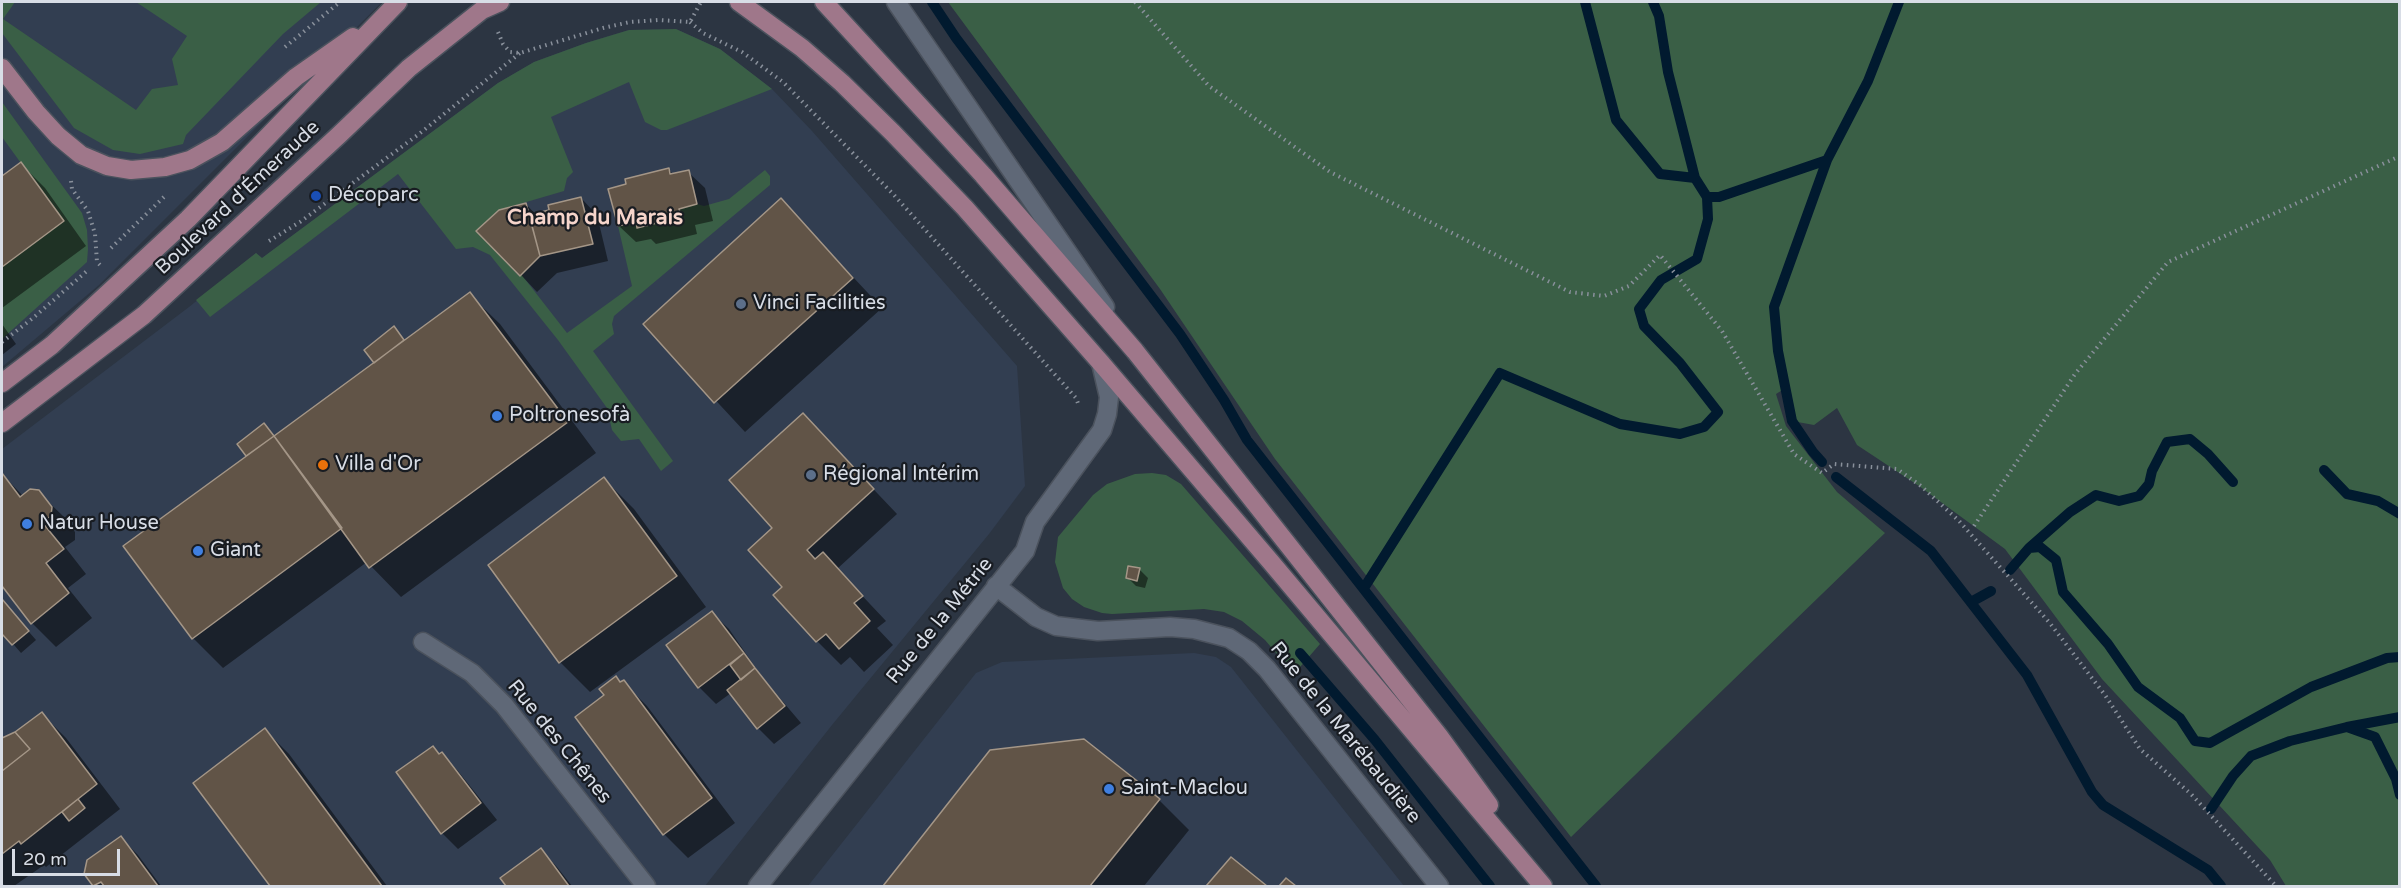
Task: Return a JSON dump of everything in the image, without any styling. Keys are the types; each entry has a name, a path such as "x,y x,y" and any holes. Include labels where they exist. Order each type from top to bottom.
{"main road":[{"name":"Boulevard d'Émeraude","path":"2,423 144,315 409,68 482,10 500,2"},
{"path":"739,2 802,48 893,133 965,208 1101,363 1543,886"},
{"path":"824,2 983,175 1135,351 1439,736 1548,886"},
{"name":"Boulevard d'Émeraude","path":"2,383 52,345 188,219 393,7"},
{"path":"2,68 36,112 58,136 81,155 107,166 131,170 165,167 190,160 222,142 296,77 393,7"}],"street":[{"path":"896,2 1135,351"},
{"name":"Rue de la Métrie","path":"758,886 1025,551 1035,522 1102,430 1109,397 1101,363"},
{"name":"Rue de la Marébaudière","path":"996,586 1036,617 1056,626 1098,631 1170,627 1194,629 1229,638 1249,651 1274,678 1439,886"},
{"name":"Rue des Chênes","path":"423,642 472,674 504,705 646,886"}],"path":[{"path":"690,22 700,2"},
{"path":"1135,2 1143,8 1162,34 1209,86 1330,172 1570,292 1604,296 1629,286 1660,255 1722,331 1794,454 1822,472 1834,464 1898,469 1921,486 1959,521 2049,622 2105,695 2140,749 2191,794 2276,886"},
{"path":"482,10 496,26 503,44 510,52 520,53 603,27 658,20 690,22 703,33 741,52 783,82 894,195 1076,398 1081,412"},
{"path":"81,155 70,177 72,189 88,210 95,234 97,262 117,283"},
{"path":"1974,526 2075,374 2168,262 2400,156"}],"shaded area":[{"path":"2,2 382,2 99,285 2,367"},
{"path":"676,29 720,49 772,89 812,131 1017,366 1025,486 989,534 832,725 705,886 2,886 2,449 189,307 256,253 262,258 498,83 534,62 586,43 629,30"},
{"path":"1194,653 1216,657 1231,667 1404,886 808,886 976,673 1002,662"}],"green space":[{"path":"2,2 15,2 3,19 136,110 152,89 178,85 172,59 187,36 136,2 321,2 283,34 186,135 183,144 140,154 113,150 74,128 2,33"},
{"path":"948,2 2399,2 2399,886 2286,886 2270,860 2102,679 2005,549 1919,486 1857,445 1837,408 1814,425 1792,421 1784,389 1776,394 1786,426 1837,492 1885,533 1571,837 1275,459 1160,289"},
{"path":"676,29 720,49 772,89 667,130 661,130 645,122 629,82 551,117 573,172 567,178 564,191 499,210 477,231 519,276 521,274 567,333 632,286 618,226 636,222 638,228 681,217 679,209 697,204 704,206 729,199 765,170 770,176 770,185 614,316 612,324 614,334 593,351 673,461 661,471 639,439 621,441 612,430 607,408 558,340 490,255 473,247 456,249 398,174 210,317 196,300 256,253 262,258 498,83 534,62 629,30"},
{"path":"2,102 82,213 87,230 88,249 87,262 2,339 2,267 63,221 2,137"},
{"path":"1135,474 1166,475 1181,484 1320,644 1294,674 1265,640 1242,621 1224,612 1204,609 1102,613 1084,607 1072,599 1063,588 1055,562 1058,537 1093,495 1107,484"}],"building":[{"path":"21,162 64,221 2,267 2,176"},
{"path":"669,168 670,174 689,170 697,204 679,209 681,217 637,228 636,222 618,226 608,189 626,184 625,179"},
{"path":"581,197 593,244 540,256 529,215 549,210 548,205"},
{"path":"781,198 853,278 714,403 643,324"},
{"path":"526,203 540,256 520,276 476,231 499,210"},
{"path":"470,292 568,422 369,568 274,436"},
{"path":"394,326 404,340 374,363 364,350"},
{"path":"803,413 874,489 807,550 815,559 823,552 863,596 854,603 870,621 839,649 826,634 816,642 773,595 782,587 748,550 772,528 729,480"},
{"path":"264,423 274,436 246,456 237,444"},
{"path":"274,436 342,528 192,639 123,546"},
{"path":"2,473 20,497 30,489 39,490 52,507 51,516 42,522 64,549 46,563 69,593 31,624 2,586"},
{"path":"604,477 677,576 559,663 488,565"},
{"path":"1128,566 1140,568 1137,581 1126,578"},
{"path":"2,599 29,631 12,645 2,634"},
{"path":"712,611 744,653 698,688 666,645"},
{"path":"744,653 755,668 741,680 730,665"},
{"path":"755,668 785,706 757,729 727,690"},
{"path":"616,676 620,682 624,680 712,798 663,835 575,717 604,695 599,689"},
{"path":"42,712 97,784 21,844 19,841 2,854 2,771 30,749 15,732"},
{"path":"265,728 382,886 270,886 193,783"},
{"path":"15,732 30,749 2,771 2,738"},
{"path":"1084,739 1160,799 1090,886 883,886 990,750"},
{"path":"433,746 439,754 442,752 481,803 441,834 396,772"},
{"path":"78,799 85,808 69,821 62,812"},
{"path":"121,836 158,886 104,886 101,882 93,886 84,874 87,860"},
{"path":"541,848 569,886 506,886 500,878"},
{"path":"1231,857 1267,886 1206,886"},
{"path":"1286,878 1296,886 1279,886"}],"waterway":[{"path":"932,2 956,38 1180,334 1224,400 1247,440 1596,886"},
{"path":"1585,2 1616,120 1660,174 1695,178"},
{"path":"1653,2 1659,16 1668,72 1695,178 1707,197 1719,197 1827,160"},
{"path":"1822,462 1792,421 1778,351 1774,307 1827,160 1868,81 1899,2"},
{"path":"1364,588 1500,373 1620,424 1680,434 1704,427 1718,412 1680,363 1644,326 1639,309 1661,280 1697,259 1708,219 1707,197"},
{"path":"2029,548 2070,512 2096,495 2119,501 2139,496 2149,484 2152,471 2167,442 2190,439 2208,454 2233,482"},
{"path":"2324,470 2347,494 2378,501 2400,514"},
{"path":"1836,477 1931,551 2027,675 2092,792 2103,805 2208,870 2221,886"},
{"path":"2010,570 2029,548 2040,547 2056,560 2063,592 2108,644 2138,687 2180,718 2195,741 2210,743 2311,687 2387,658 2400,657"},
{"path":"1971,602 1991,591"},
{"path":"1300,653 1375,740 1490,886"},
{"path":"2347,727 2400,717"},
{"path":"2211,809 2233,776 2251,756 2290,741 2347,727 2375,737 2396,779 2400,780"},
{"path":"2396,779 2400,795"}],"place":[{"name":"Décoparc","path":"316,196"},
{"name":"Vinci Facilities","path":"741,304"},
{"name":"Poltronesofà","path":"497,416"},
{"name":"Villa d'Or","path":"323,465"},
{"name":"Régional Intérim","path":"811,475"},
{"name":"Natur House","path":"27,524"},
{"name":"Giant","path":"198,551"},
{"name":"Saint-Maclou","path":"1109,789"}],"district":[{"name":"Champ du Marais","path":"595,218"}]}
